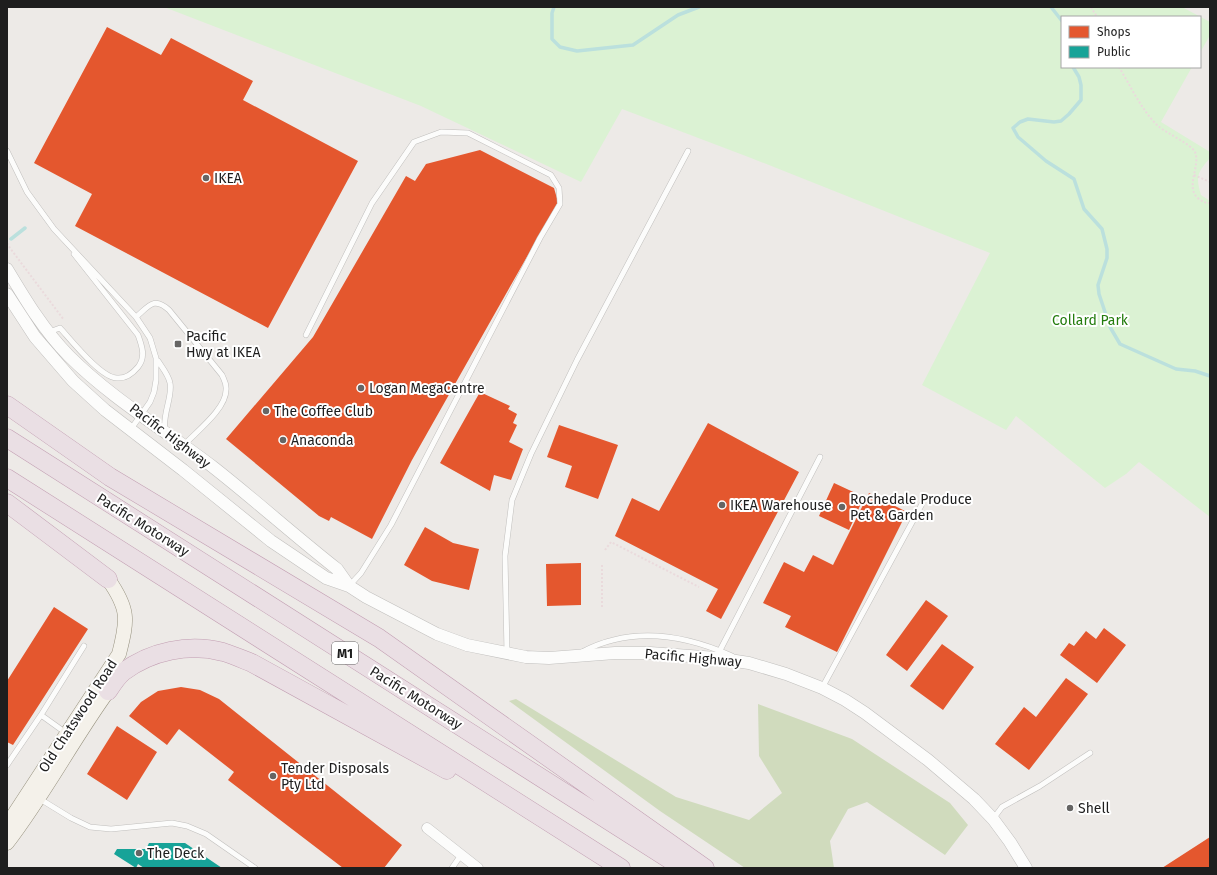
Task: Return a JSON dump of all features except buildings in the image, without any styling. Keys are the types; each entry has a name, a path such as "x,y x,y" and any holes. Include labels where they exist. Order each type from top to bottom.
{"highway":[{"path":"7,405 110,477 379,638 705,868"},
{"name":"Pacific Motorway","path":"7,438 683,868"},
{"name":"M1","path":"7,478 621,868"},
{"path":"7,503 108,579"},
{"path":"108,691 122,673 144,660 168,650 197,648 222,652 252,663 458,777 574,838"}],"main road":[{"name":"Old Chatswood Road","path":"7,825 118,654 125,628 124,612 119,595 108,579"},
{"name":"Old Chatswood Road","path":"7,843 39,798 90,716 108,691"}],"street":[{"name":"Pacific Highway","path":"7,269 49,332 83,369 213,468 337,569 349,586"},
{"name":"Pacific Highway","path":"7,294 35,337 73,381 105,410 278,545 326,578 349,586 366,597 437,634 467,645 507,654 549,658 615,653 717,654 786,674 822,688 850,704 906,743 968,794 993,819 1010,842 1026,868"},
{"path":"427,828 478,868"}],"lane":[{"path":"306,335 372,203 414,142 441,132 468,134 551,175 559,188 560,204 540,238 391,525 360,574 349,586"},
{"path":"7,151 27,192 54,229 136,317 150,338 156,358 157,371 154,392 150,402 130,429"},
{"path":"507,654 505,556 512,500 530,454 577,360 688,151"},
{"path":"49,332 60,328 106,375 117,378 132,374 139,366 143,353 138,335 90,276 59,234"},
{"path":"136,317 150,304 163,304 170,310 222,375 226,383 226,391 222,405 184,446"},
{"path":"156,358 170,383 164,420 165,432"},
{"path":"717,654 820,457"},
{"path":"822,688 922,504"},
{"path":"574,656 597,644 623,637 642,635 658,635 675,638 714,648 717,654"},
{"path":"7,765 9,757 41,715 84,646"},
{"path":"41,715 67,734"},
{"path":"993,819 1002,807 1040,786 1090,753"},
{"path":"39,798 71,818 90,827 112,830 172,823 187,826 206,834 255,868"},
{"path":"452,868 462,855"}],"path":[{"path":"1091,7 1096,16"},
{"path":"1120,68 1147,112 1157,125 1185,143 1194,151 1197,161 1193,187 1196,196 1205,203 1210,203"},
{"path":"1194,175 1210,182"},
{"path":"7,242 50,303 68,325"},
{"path":"605,550 611,542 699,588"},
{"path":"602,564 602,607"}],"green space":[{"name":"Collard Park","path":"164,7 1182,7 1199,16 1061,16 1061,68 1191,68 1161,122 1210,152 1210,158 1200,171 1198,183 1201,195 1210,201 1210,517 1139,462 1126,474 1105,488 1016,416 1006,430 922,385 990,253 751,158 622,109 581,182 421,106"},
{"name":"Collard Park","path":"1201,17 1210,22 1210,35 1201,51"},
{"path":"516,699 676,797 749,820 782,793 759,756 758,704 852,739 950,803 968,825 945,855 867,802 848,809 830,841 834,868 745,868 660,811 509,701"}],"waterway":[{"path":"554,7 552,13 552,39 560,47 577,51 633,45 678,15 699,7"},
{"path":"1051,7 1061,20"},
{"path":"1074,68 1079,77 1081,85 1081,100 1069,114 1061,121 1054,122 1028,119 1020,122 1013,128 1018,137 1046,161 1074,179 1084,209 1102,229 1107,249 1107,258 1098,285 1099,294 1110,327 1120,344 1176,369 1195,371 1210,376"},
{"path":"11,239 25,228"}],"place":[{"name":"IKEA","path":"206,178"},
{"name":"Pacific Hwy at IKEA","path":"178,344"},
{"name":"Logan MegaCentre","path":"361,388"},
{"name":"The Coffee Club","path":"266,411"},
{"name":"Anaconda","path":"283,440"},
{"name":"IKEA Warehouse","path":"722,505"},
{"name":"Rochedale Produce Pet & Garden","path":"842,507"},
{"name":"Tender Disposals Pty Ltd","path":"273,776"},
{"name":"Shell","path":"1070,808"},
{"name":"The Deck","path":"139,853"}]}
